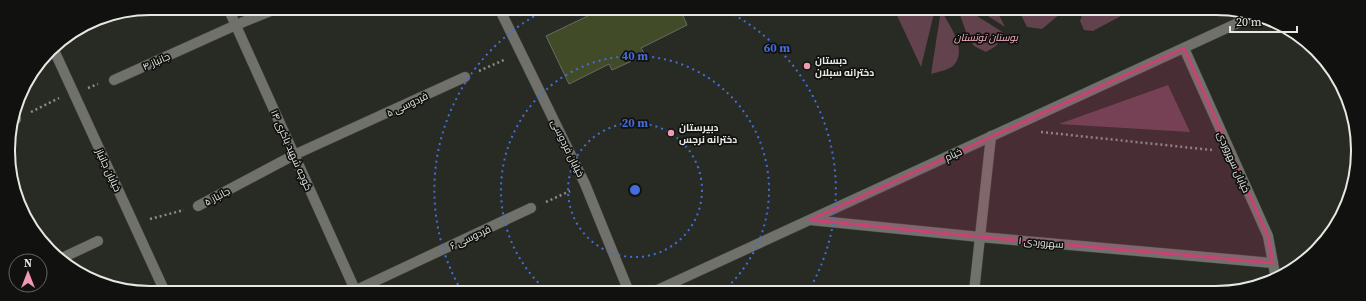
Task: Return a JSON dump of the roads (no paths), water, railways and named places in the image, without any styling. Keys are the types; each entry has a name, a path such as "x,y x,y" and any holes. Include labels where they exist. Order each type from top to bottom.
{"street":[{"name":"کوچه شهید باکری ۱۴","path":"231,15 353,286"},
{"name":"جانباز ۴","path":"114,80 261,15"},
{"name":"خیابان فردوسی","path":"502,15 585,184 627,286"},
{"name":"خیام","path":"667,286 1247,19"},
{"name":"خیابان سهروردی","path":"1184,48 1268,236 1275,272"},
{"name":"خیابان جانباز","path":"56,54 162,286"},
{"name":"فردوسی ۵","path":"294,155 466,77"},
{"path":"975,286 991,136"},
{"name":"جانباز ۵","path":"198,206 294,155"},
{"name":"فردوسی ۶","path":"366,286 531,208"},
{"name":"سهروردی ۱","path":"810,220 980,237 1273,263"},
{"path":"66,256 98,241"}],"place":[{"name":"دبستان دخترانه سبلان","path":"807,66"},
{"name":"دبیرستان دخترانه نرجس","path":"671,133"}],"park label":[{"name":"بوستان توتستان","path":"986,37"}]}
